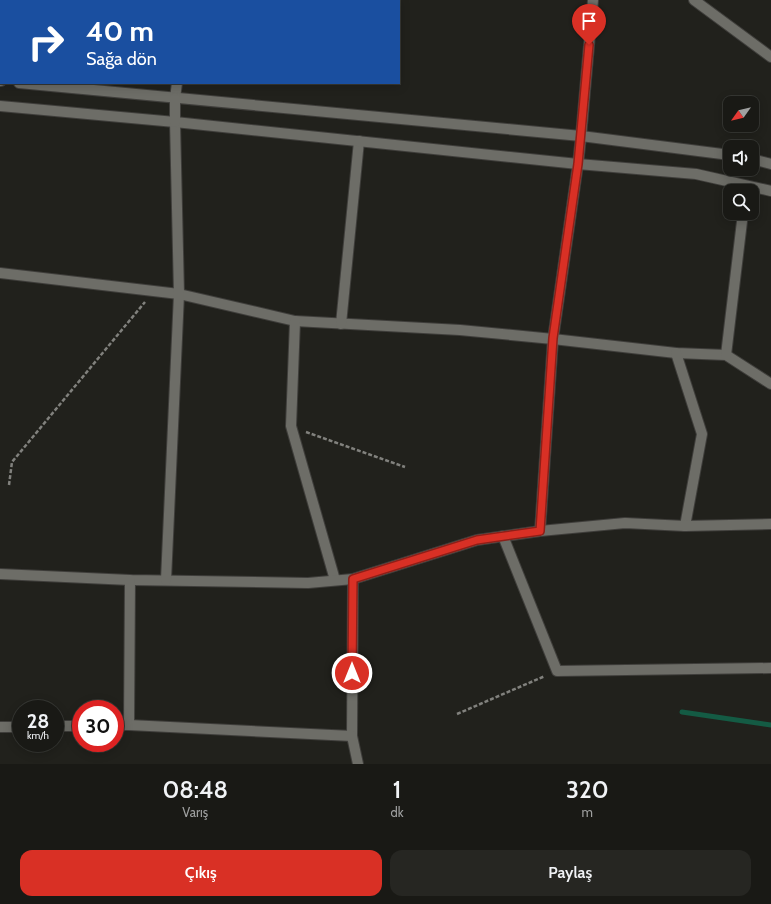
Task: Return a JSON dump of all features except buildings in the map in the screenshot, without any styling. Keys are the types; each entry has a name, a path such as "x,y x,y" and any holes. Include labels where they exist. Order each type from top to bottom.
{"street":[{"path":"540,531 553,338 578,164 594,0"},
{"path":"694,0 771,57"},
{"path":"29,84 580,136 723,154"},
{"path":"166,580 179,294 175,122 176,84"},
{"path":"0,106 175,122 578,164 696,174 732,184"},
{"path":"341,324 359,141"},
{"path":"759,161 771,164"},
{"path":"759,190 771,191"},
{"path":"726,355 742,220"},
{"path":"0,272 179,294 295,321 460,330 553,338 676,353 726,355 771,384"},
{"path":"295,321 291,426 335,580"},
{"path":"676,353 702,434 685,526"},
{"path":"0,574 130,580 308,584 353,579 477,540 540,531 625,523 685,526 771,524"},
{"path":"503,536 556,671 771,668"},
{"path":"353,579 352,736 358,764"},
{"path":"129,725 130,580"},
{"path":"124,725 352,736"},
{"path":"0,727 12,727"}],"path":[{"path":"9,484 12,462 154,291"},
{"path":"291,426 404,467"},
{"path":"457,714 556,671"}],"waterway":[{"path":"682,712 771,725"}],"route":[{"path":"352,673 353,579 477,540 540,531 553,338 578,164 589,45"}]}
